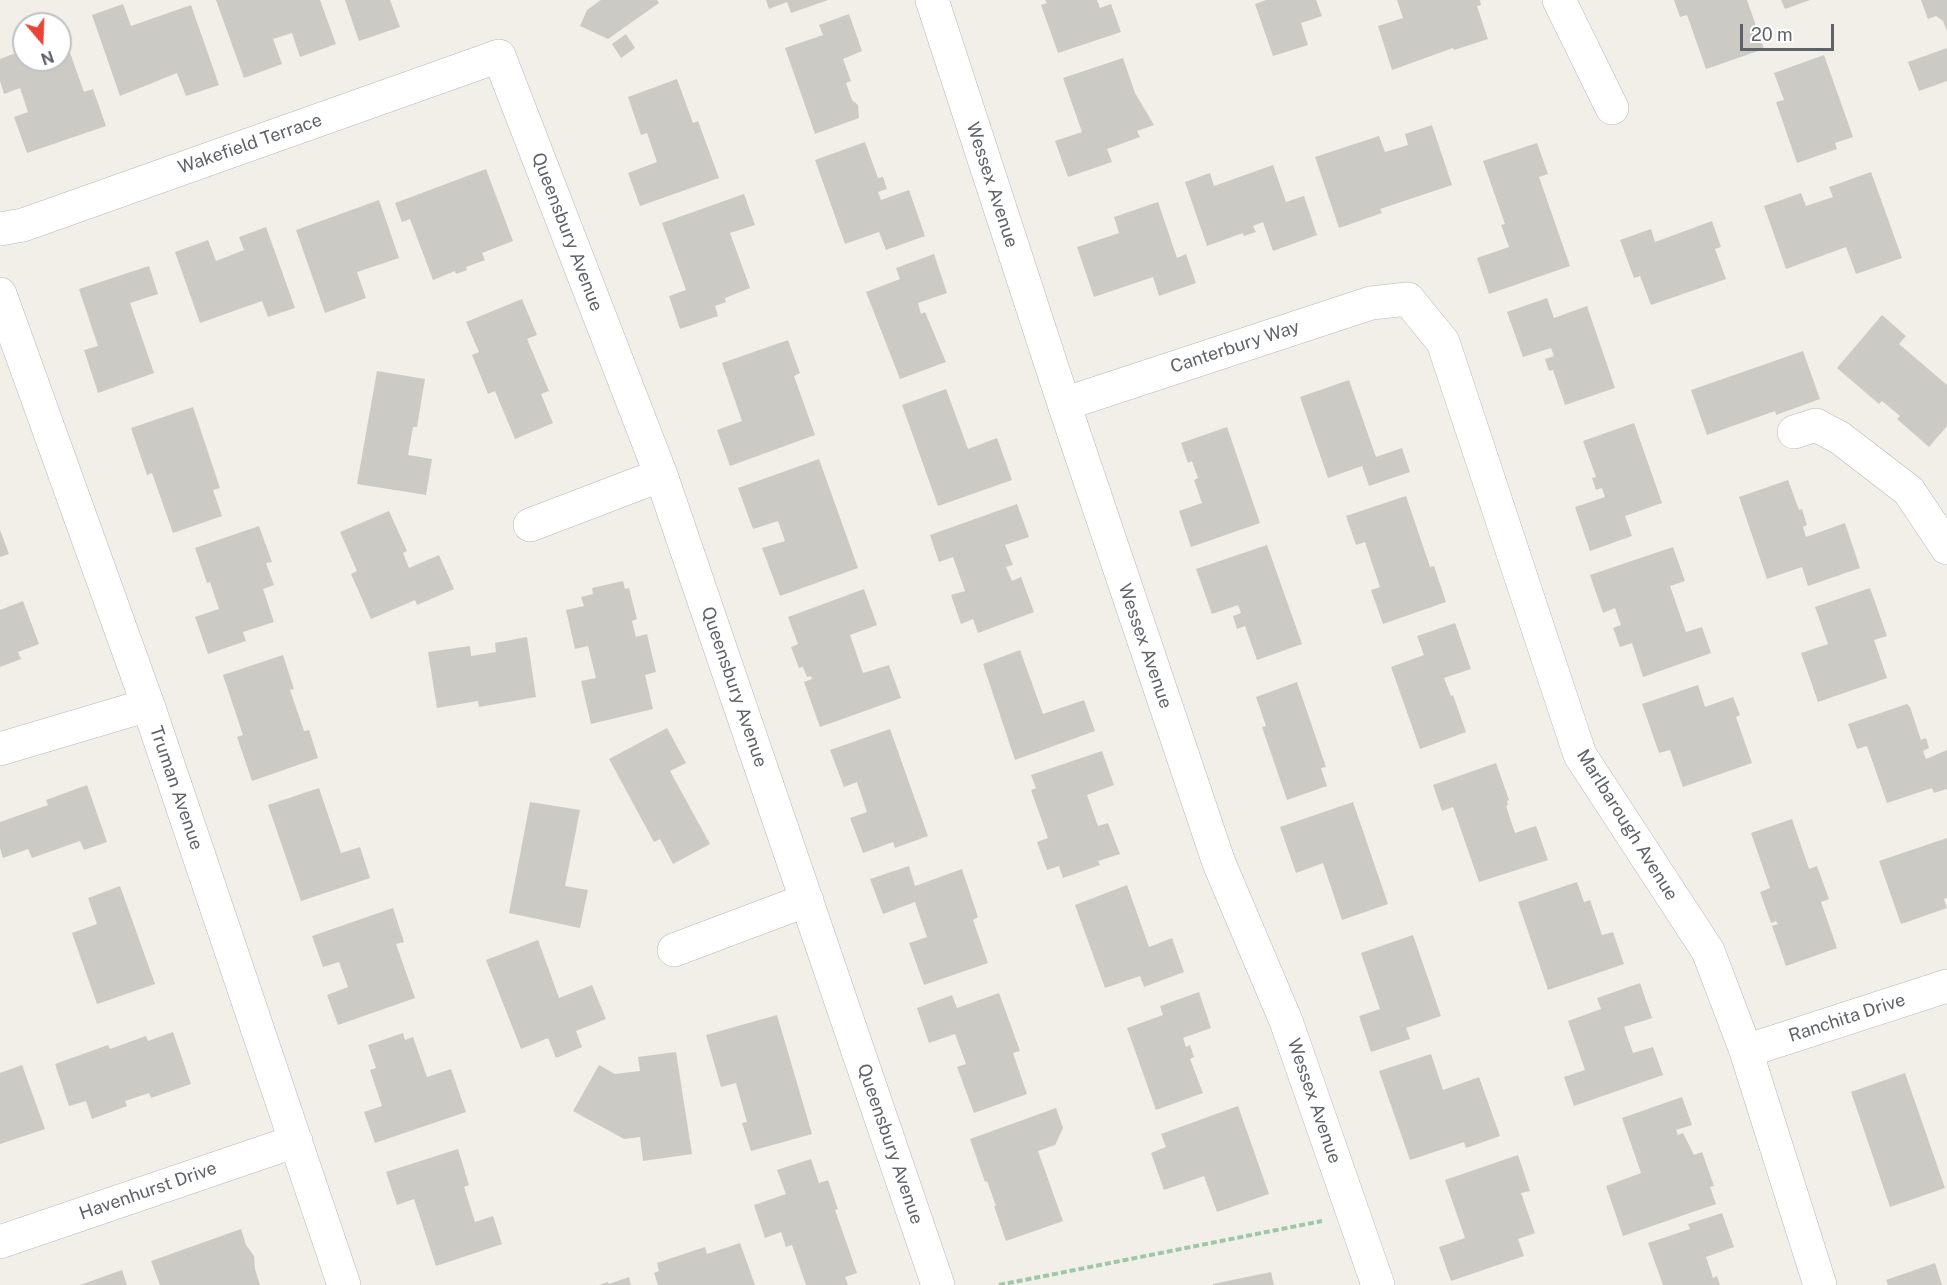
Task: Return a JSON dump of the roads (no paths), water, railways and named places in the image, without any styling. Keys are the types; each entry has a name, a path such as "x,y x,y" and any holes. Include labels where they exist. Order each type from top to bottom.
{"street":[{"name":"Wessex Avenue","path":"932,0 1064,404 1219,863 1286,1021 1378,1285"},
{"path":"1559,0 1612,108"},
{"name":"Wakefield Terrace","path":"0,229 23,225 499,56"},
{"name":"Queensbury Avenue","path":"499,56 660,474 938,1285"},
{"name":"Truman Avenue","path":"0,294 148,705 344,1285"},
{"name":"Canterbury Way","path":"1064,404 1371,303 1408,299"},
{"name":"Marlbarough Avenue","path":"1408,299 1443,342 1580,755 1708,951 1746,1051 1820,1285"},
{"path":"1794,432 1816,425 1840,438 1910,491 1947,548"},
{"path":"530,525 660,474"},
{"path":"0,749 148,705"},
{"path":"674,950 807,900"},
{"name":"Ranchita Drive","path":"1746,1051 1947,986"},
{"name":"Havenhurst Drive","path":"0,1242 296,1141"}]}
